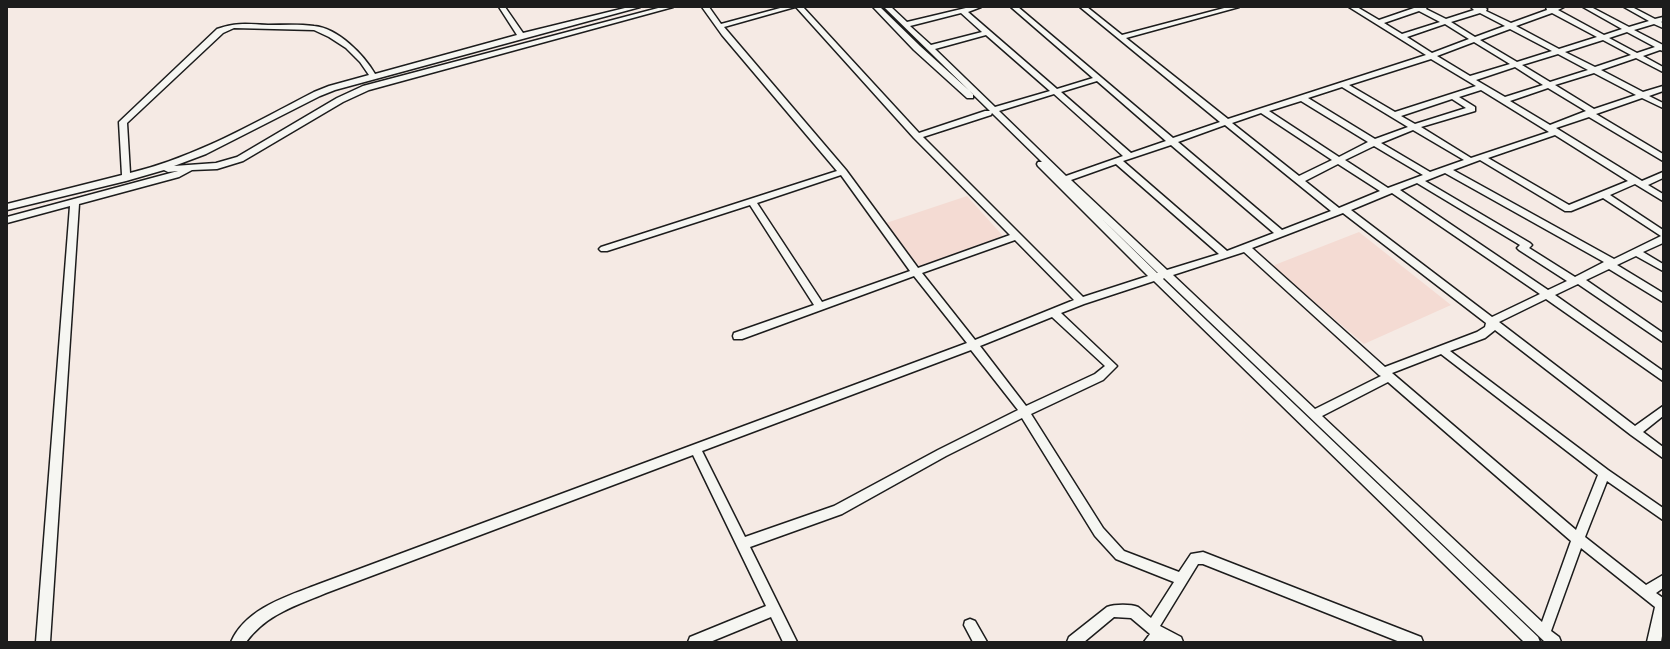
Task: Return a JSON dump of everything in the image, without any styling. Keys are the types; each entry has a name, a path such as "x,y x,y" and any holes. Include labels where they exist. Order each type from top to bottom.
{"street":[{"path":"502,7 521,36"},
{"path":"7,207 158,170 203,152 317,94 373,76 521,36 637,7"},
{"path":"158,170 217,166 240,159 340,100 366,88 670,7"},
{"path":"705,7 725,33 843,172 916,272 972,345 1017,400 1099,532 1120,555 1182,579"},
{"path":"721,26 792,7"},
{"path":"799,7 917,136 1081,301"},
{"path":"876,7 917,48 991,111 1065,179 1554,642"},
{"path":"888,7 1154,276 1533,642"},
{"path":"905,25 978,7"},
{"path":"1014,7 1280,233"},
{"path":"1083,7 1299,180 1492,321 1663,453"},
{"path":"1121,37 1236,7"},
{"path":"1352,7 1663,198"},
{"path":"1401,38 1446,22 1477,8 1489,7"},
{"path":"1065,179 1227,122 1431,56 1511,26 1550,9 1561,7"},
{"path":"1586,7 1662,48"},
{"path":"1627,7 1663,26"},
{"path":"1378,23 1420,8 1446,22 1550,85 1591,113 1663,158"},
{"path":"1477,8 1663,106"},
{"path":"1550,9 1663,70"},
{"path":"963,11 986,33 1128,156"},
{"path":"1470,79 1561,52 1627,29 1663,19"},
{"path":"126,178 122,122 220,31 233,26 320,29 332,34 367,64 373,76"},
{"path":"930,48 986,33"},
{"path":"1504,100 1662,48"},
{"path":"917,136 1054,91 1097,79"},
{"path":"1344,84 1471,161"},
{"path":"1395,115 1482,87"},
{"path":"238,642 251,625 277,607 323,588 972,345 1081,301 1154,276 1226,254 1390,190 1552,130 1591,113 1663,88"},
{"path":"1299,180 1375,142 1414,127 1472,109 1453,96"},
{"path":"1302,98 1430,176"},
{"path":"1263,111 1390,190 1547,295 1663,377"},
{"path":"1481,157 1568,209 1603,194 1663,175"},
{"path":"1118,161 1226,254"},
{"path":"7,220 176,175 195,167"},
{"path":"1446,170 1610,263 1663,298"},
{"path":"604,249 843,172"},
{"path":"1419,180 1527,245 1522,248 1576,280 1663,338"},
{"path":"1603,194 1663,234"},
{"path":"752,202 820,307"},
{"path":"43,642 75,203"},
{"path":"738,336 1017,236"},
{"path":"1492,321 1610,263 1663,239"},
{"path":"1245,247 1386,375 1578,539 1662,605 1654,642"},
{"path":"1636,252 1663,268"},
{"path":"742,544 838,510 942,453 1099,377 1112,366 1053,312"},
{"path":"1314,415 1386,375 1442,350 1481,335 1490,329 1492,321"},
{"path":"1442,350 1604,473 1663,515"},
{"path":"1636,432 1663,410"},
{"path":"695,448 790,642"},
{"path":"1544,633 1604,473"},
{"path":"1155,635 1182,579 1195,558 1204,558 1411,641"},
{"path":"1647,592 1663,581"},
{"path":"695,642 774,609"},
{"path":"1074,642 1112,611 1134,612 1155,635 1176,642"},
{"path":"970,625 980,642"}],"shaded area":[{"path":"967,196 1003,236 919,266 886,223"},
{"path":"1359,232 1451,305 1364,344 1272,266"}]}
